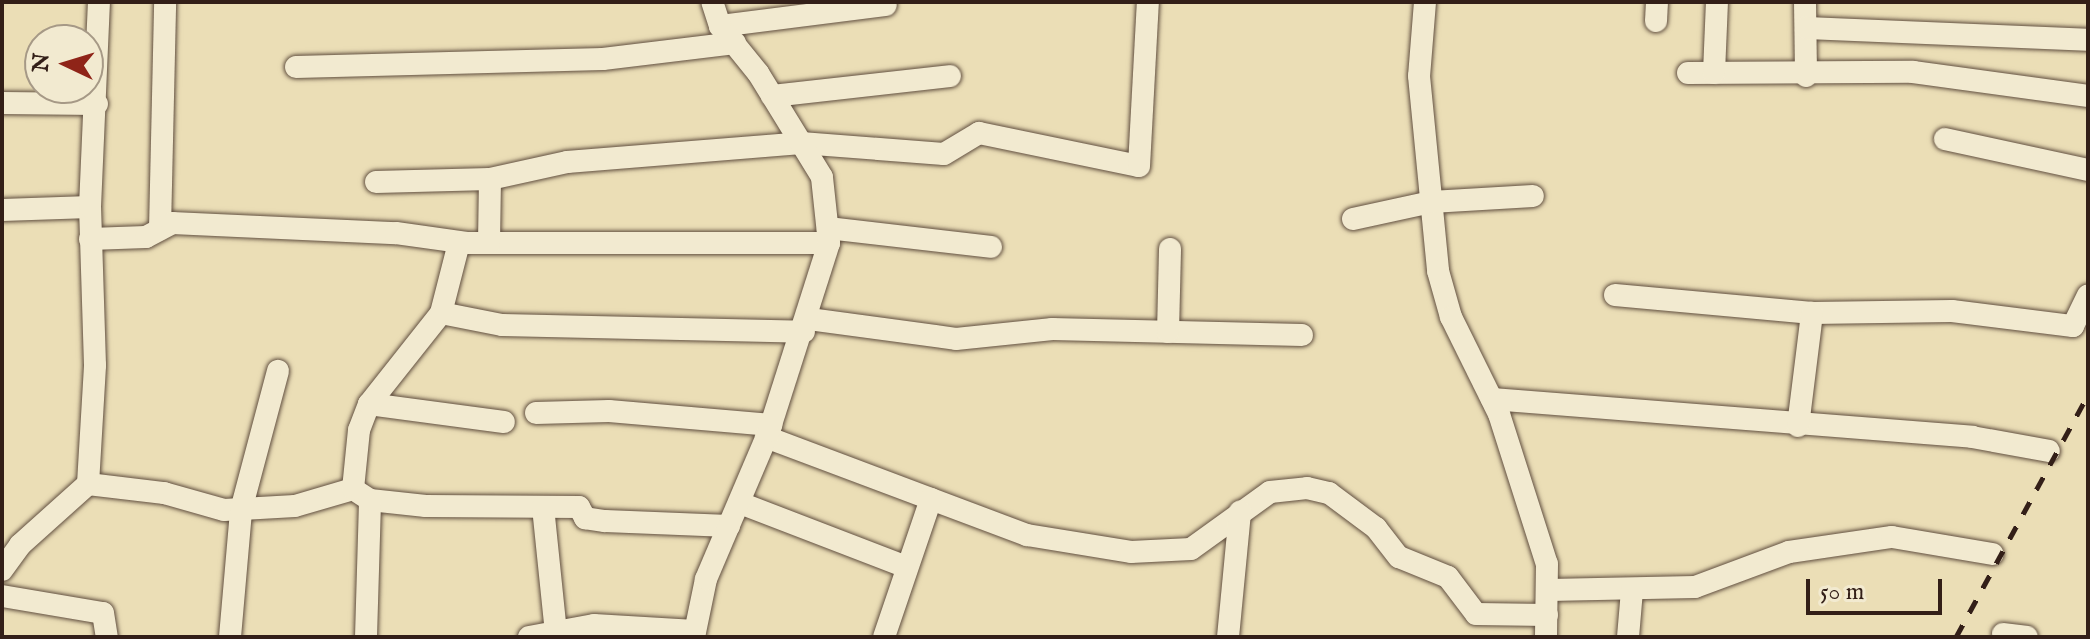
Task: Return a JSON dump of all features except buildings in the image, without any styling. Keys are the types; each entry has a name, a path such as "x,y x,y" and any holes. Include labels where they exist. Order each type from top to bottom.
{"street":[{"path":"99,2 99,24"},
{"path":"160,229 165,2"},
{"path":"529,637 594,625 694,634 706,579 740,503 807,325 829,235 822,177 772,96 720,26 712,2"},
{"path":"376,182 490,179 567,162 801,143 944,154 979,133 1139,166 1148,2"},
{"path":"536,413 609,411 768,431 1027,535 1158,554 1191,549 1270,492 1307,488 1329,493 1376,528 1399,557 1448,577 1476,614 1547,626 1547,564 1492,399 1451,317 1438,271 1419,76 1425,2"},
{"path":"1714,73 1717,2"},
{"path":"1805,2 1806,76"},
{"path":"720,26 886,5"},
{"path":"1806,28 1852,26 2088,40"},
{"path":"296,67 603,59 735,43"},
{"path":"1688,73 1806,76 1913,72 2088,96"},
{"path":"772,96 950,76"},
{"path":"2,103 24,103"},
{"path":"88,484 95,365 90,207 97,104"},
{"path":"1945,139 2088,170"},
{"path":"479,243 490,179"},
{"path":"1353,219 1431,202 1533,196"},
{"path":"2,210 90,207"},
{"path":"90,239 146,237 172,223 396,233 479,243"},
{"path":"366,637 362,495 356,445 369,404 441,313 459,243 829,235 991,247"},
{"path":"1168,332 1170,249"},
{"path":"1615,295 1812,313 1952,311 2073,326 2088,295"},
{"path":"441,313 502,325 807,325 956,339 1052,329 1302,335"},
{"path":"1798,426 1812,313"},
{"path":"230,637 241,510 278,371"},
{"path":"1492,399 1798,426 1972,437 2049,451"},
{"path":"369,404 504,422"},
{"path":"2,570 11,545 88,484 241,510 295,506 362,495 579,507 585,518 605,521 729,526"},
{"path":"884,637 931,499"},
{"path":"740,503 907,567"},
{"path":"543,507 556,633"},
{"path":"1228,637 1240,512"},
{"path":"1549,590 1695,587 1789,552 1892,537 1993,554"},
{"path":"1628,637 1632,590"},
{"path":"2,596 103,613 107,637"},
{"path":"2003,634 2027,637"}],"railway":[{"path":"1956,637 2088,395"}]}
